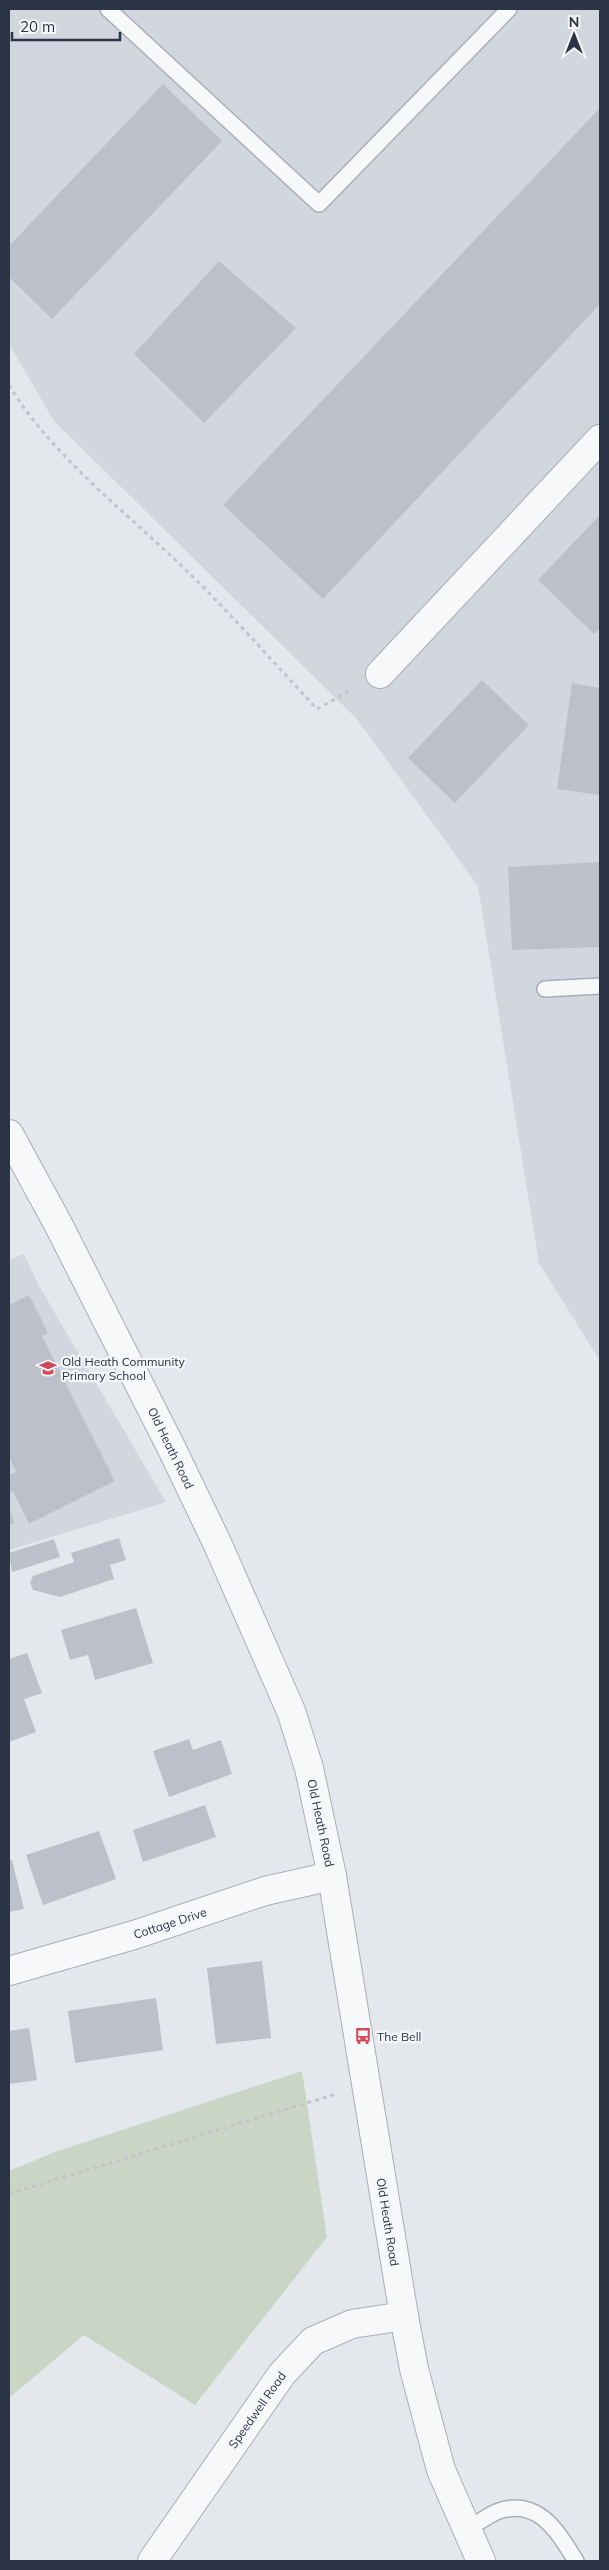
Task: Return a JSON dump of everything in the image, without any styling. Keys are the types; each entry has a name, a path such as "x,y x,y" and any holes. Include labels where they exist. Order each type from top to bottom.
{"street":[{"path":"380,674 600,439"},
{"name":"Old Heath Road","path":"9,1134 57,1222 172,1449 271,1662 291,1711 308,1768 332,1876 414,2369 441,2470 481,2561"},
{"name":"Cottage Drive","path":"9,1971 134,1934 265,1891 332,1876"},
{"name":"Speedwell Road","path":"153,2561 282,2374 313,2341 352,2324 404,2316"}],"lane":[{"path":"108,9 319,204 509,9"},
{"path":"545,989 600,986"},
{"path":"466,2530 497,2512 518,2508 540,2514 552,2524 576,2561"}],"path":[{"path":"9,385 20,403 79,471 188,572 317,709 380,674"},
{"path":"9,2194 366,2084"}],"shaded area":[{"path":"9,9 600,9 600,1361 539,1263 478,886 357,719 54,421 9,344"},
{"name":"Old Heath Community Primary School","path":"24,1254 39,1286 166,1502 9,1550 9,1260"}],"green space":[{"path":"302,2071 327,2237 195,2405 84,2335 9,2398 9,2171 55,2152"}],"building":[{"path":"163,84 222,141 52,319 9,277 9,246"},
{"path":"600,108 600,304 323,599 223,505"},
{"path":"219,261 296,328 204,423 134,354"},
{"path":"599,516 600,628 594,634 538,580"},
{"path":"482,680 529,725 455,803 408,758"},
{"path":"572,683 600,688 600,795 557,789"},
{"path":"600,862 600,947 512,950 508,867"},
{"path":"29,1295 48,1333 42,1336 115,1481 29,1524 13,1491 9,1493 9,1475 16,1472 9,1457 9,1305"},
{"path":"9,1506 14,1523 9,1525"},
{"path":"119,1538 126,1560 110,1565 114,1579 60,1597 33,1590 30,1582 33,1576 74,1562 71,1553"},
{"path":"54,1539 60,1557 12,1572 9,1553"},
{"path":"136,1608 153,1663 95,1680 88,1655 70,1660 61,1630"},
{"path":"27,1653 42,1693 24,1699 36,1732 9,1742 9,1659"},
{"path":"189,1739 193,1750 221,1740 232,1774 169,1797 153,1751"},
{"path":"205,1805 216,1837 143,1862 133,1830"},
{"path":"99,1831 116,1879 43,1905 26,1855"},
{"path":"9,1860 12,1860 24,1909 9,1912"},
{"path":"262,1961 271,2038 216,2044 207,1968"},
{"path":"156,1998 163,2050 75,2063 68,2011"},
{"path":"29,2028 37,2080 9,2084 9,2031"}],"place":[{"name":"Old Heath Community Primary School","path":"48,1368"},
{"name":"The Bell","path":"363,2036"}]}
